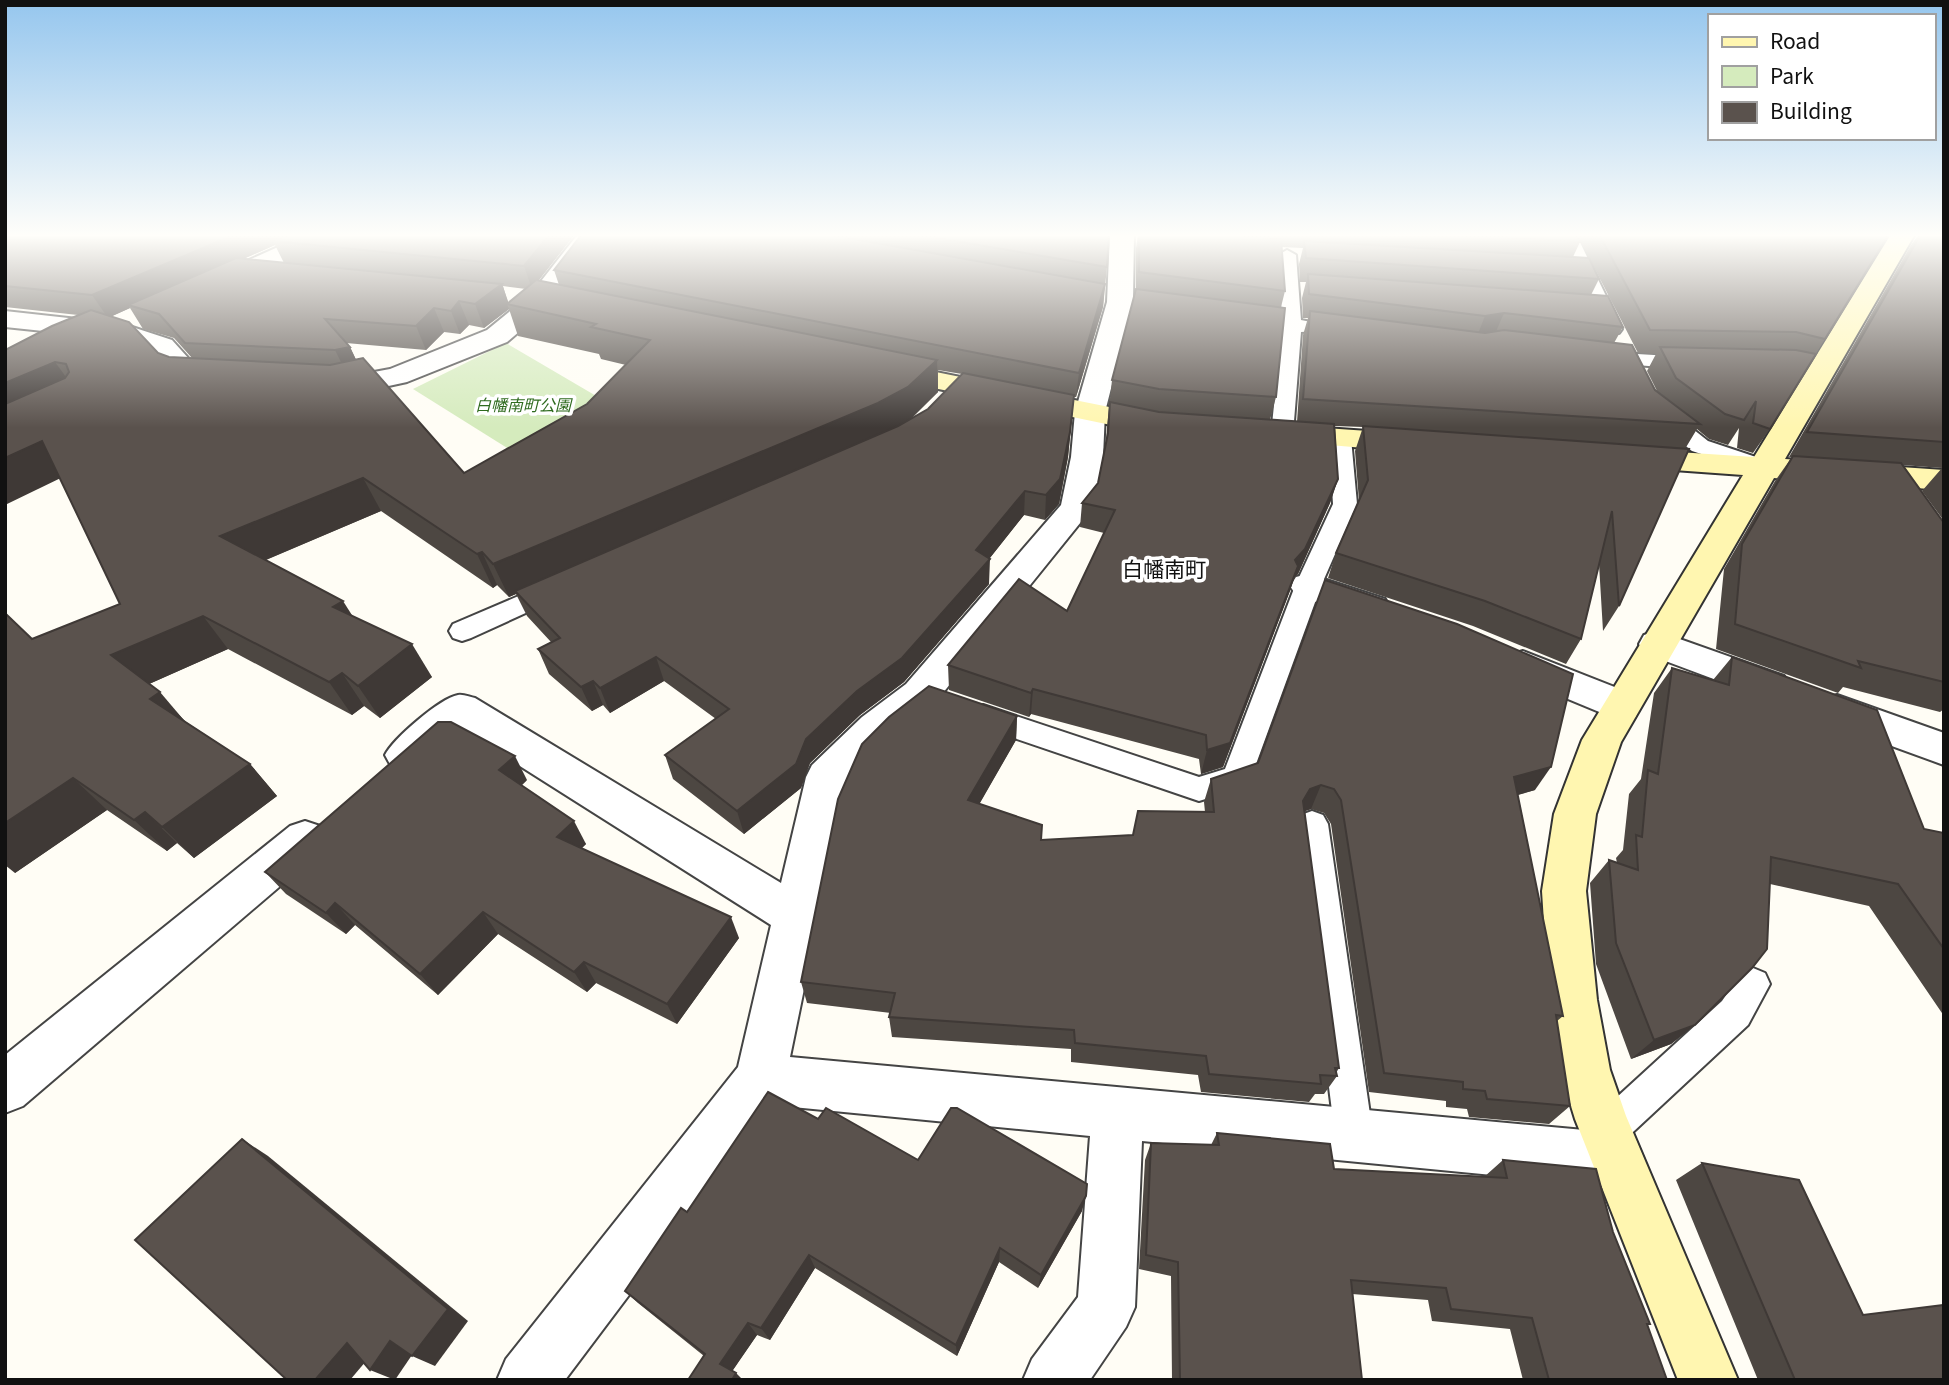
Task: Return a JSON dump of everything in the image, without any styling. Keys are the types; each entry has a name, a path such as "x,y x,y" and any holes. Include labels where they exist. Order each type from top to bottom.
{"street":[{"path":"308,384 347,386 397,376 497,336 542,299"},
{"path":"527,1380 760,1079 827,777 876,728 942,701 1077,507 1087,457 1090,412 1120,299"},
{"path":"1708,1380 1612,1146 1583,1059 1573,1000 1564,891 1575,814 1602,740 1763,467 1806,371 1862,299"},
{"path":"65,351 149,314"},
{"path":"5,319 113,330 162,346 191,378 243,381"},
{"path":"865,366 952,394 1181,427"},
{"path":"1270,433 1435,444"},
{"path":"1599,456 1944,480"},
{"path":"1892,476 1914,508"},
{"path":"1308,586 1408,620"},
{"path":"1657,644 1944,749"},
{"path":"1496,653 1621,706"},
{"path":"376,779 461,709 796,916"},
{"path":"8,1079 333,815"},
{"path":"760,1079 1354,1135 1612,1146"},
{"path":"1053,1380 1106,1307 1117,1125 1114,1113"}],"lane":[{"path":"1270,433 1297,299"},
{"path":"1598,299 1651,407 1700,446 1763,467"},
{"path":"1579,310 1604,312"},
{"path":"1226,316 1331,330"},
{"path":"1588,356 1629,362 1712,364"},
{"path":"942,701 1199,789 1237,777 1308,586 1345,504 1339,438"},
{"path":"462,631 575,581"},
{"path":"1312,824 1354,1135"},
{"path":"1612,1146 1735,1013 1753,984"}],"green space":[{"name":"白幡南町公園","path":"506,343 615,407 528,461 413,389"}],"building":[{"path":"143,299 482,299 475,304 459,301 451,311 434,308 416,326 325,319 350,347 335,350 185,343 159,314 128,305"},
{"path":"513,299 629,299 937,360 908,387 878,403 493,564 482,552 477,554 363,478 220,536 343,601 333,607 412,644 358,686 342,673 329,682 203,616 111,655 160,692 150,699 250,764 162,827 145,812 134,820 73,778 5,823 5,613 32,639 120,604 42,441 5,458 5,404 65,378 69,372 66,364 55,362 5,383 5,350 91,310 129,322 158,353 169,357 330,365 363,358 464,473 587,404 650,340 591,327 596,324 507,304"},
{"path":"700,299 1101,299 1079,373"},
{"path":"1133,299 1212,299 1285,308 1276,397 1159,389 1112,380"},
{"path":"1346,299 1609,299 1623,327 1504,313 1485,316"},
{"path":"1633,299 1850,299 1825,339 1796,332 1650,330"},
{"path":"1884,299 1944,299 1944,442 1807,432"},
{"path":"1310,311 1485,333 1504,330 1632,345 1655,390 1700,424 1303,399"},
{"path":"1660,347 1796,350 1816,354 1770,429 1753,423 1756,401 1744,420 1725,414 1676,378"},
{"path":"963,373 1074,395 1070,432 1060,479 1046,495 1025,491 976,550 990,559 902,658 857,691 806,739 796,764 737,811 665,755 729,709 656,657 600,688 593,681 581,687 538,649 560,638 515,591 898,426 928,409"},
{"path":"1110,402 1159,412 1334,424 1338,479 1305,549 1295,560 1298,566 1230,743 1207,750 1206,735 1033,689 1031,693 948,665 1019,579 1067,611 1115,510 1082,503 1098,483 1108,433"},
{"path":"1363,426 1689,449 1619,606 1612,511 1581,639 1485,601 1336,553 1368,480"},
{"path":"1793,456 1901,463 1944,523 1944,682 1858,661 1861,668 1735,624 1742,544"},
{"path":"1325,580 1457,624 1573,674 1551,767 1514,777 1563,1016 1556,1015 1570,1106 1487,1099 1485,1091 1463,1089 1463,1082 1384,1073 1341,800 1334,789 1321,785 1310,789 1303,801 1339,1068 1335,1068 1337,1076 1320,1075 1321,1084 1209,1074 1206,1056 1075,1043 1074,1030 889,1017 895,993 801,982 838,799 862,744 889,717 929,686 1017,716 968,800 1042,825 1041,840 1133,835 1138,811 1214,812 1211,779 1258,763"},
{"path":"1732,657 1877,710 1924,829 1944,833 1944,949 1898,884 1771,857 1767,949 1752,968 1695,1025 1654,1040 1616,943 1609,860 1638,870 1636,835 1642,837 1648,770 1658,774 1672,668 1729,685"},
{"path":"438,722 451,722 515,756 499,770 574,821 557,837 731,917 667,1004 584,962 574,972 483,912 420,974 335,903 326,913 265,872"},
{"path":"768,1092 818,1119 826,1108 918,1160 951,1108 957,1108 1087,1184 1086,1196 1041,1275 1000,1248 956,1345 809,1255 761,1328 748,1323 720,1364 736,1373 732,1380 688,1380 705,1354 625,1291 681,1208 687,1212"},
{"path":"1217,1133 1330,1144 1334,1169 1507,1178 1503,1160 1596,1169 1613,1232 1650,1324 1647,1324 1667,1380 1549,1380 1532,1318 1451,1309 1446,1288 1351,1280 1362,1380 1180,1380 1178,1262 1146,1255 1151,1143 1219,1145"},
{"path":"242,1139 448,1309 412,1356 390,1341 370,1370 347,1343 315,1380 287,1380 135,1240"},
{"path":"1702,1163 1799,1180 1863,1315 1944,1305 1944,1380 1795,1380"}],"district":[{"name":"白幡南町","path":"1164,570"}]}
